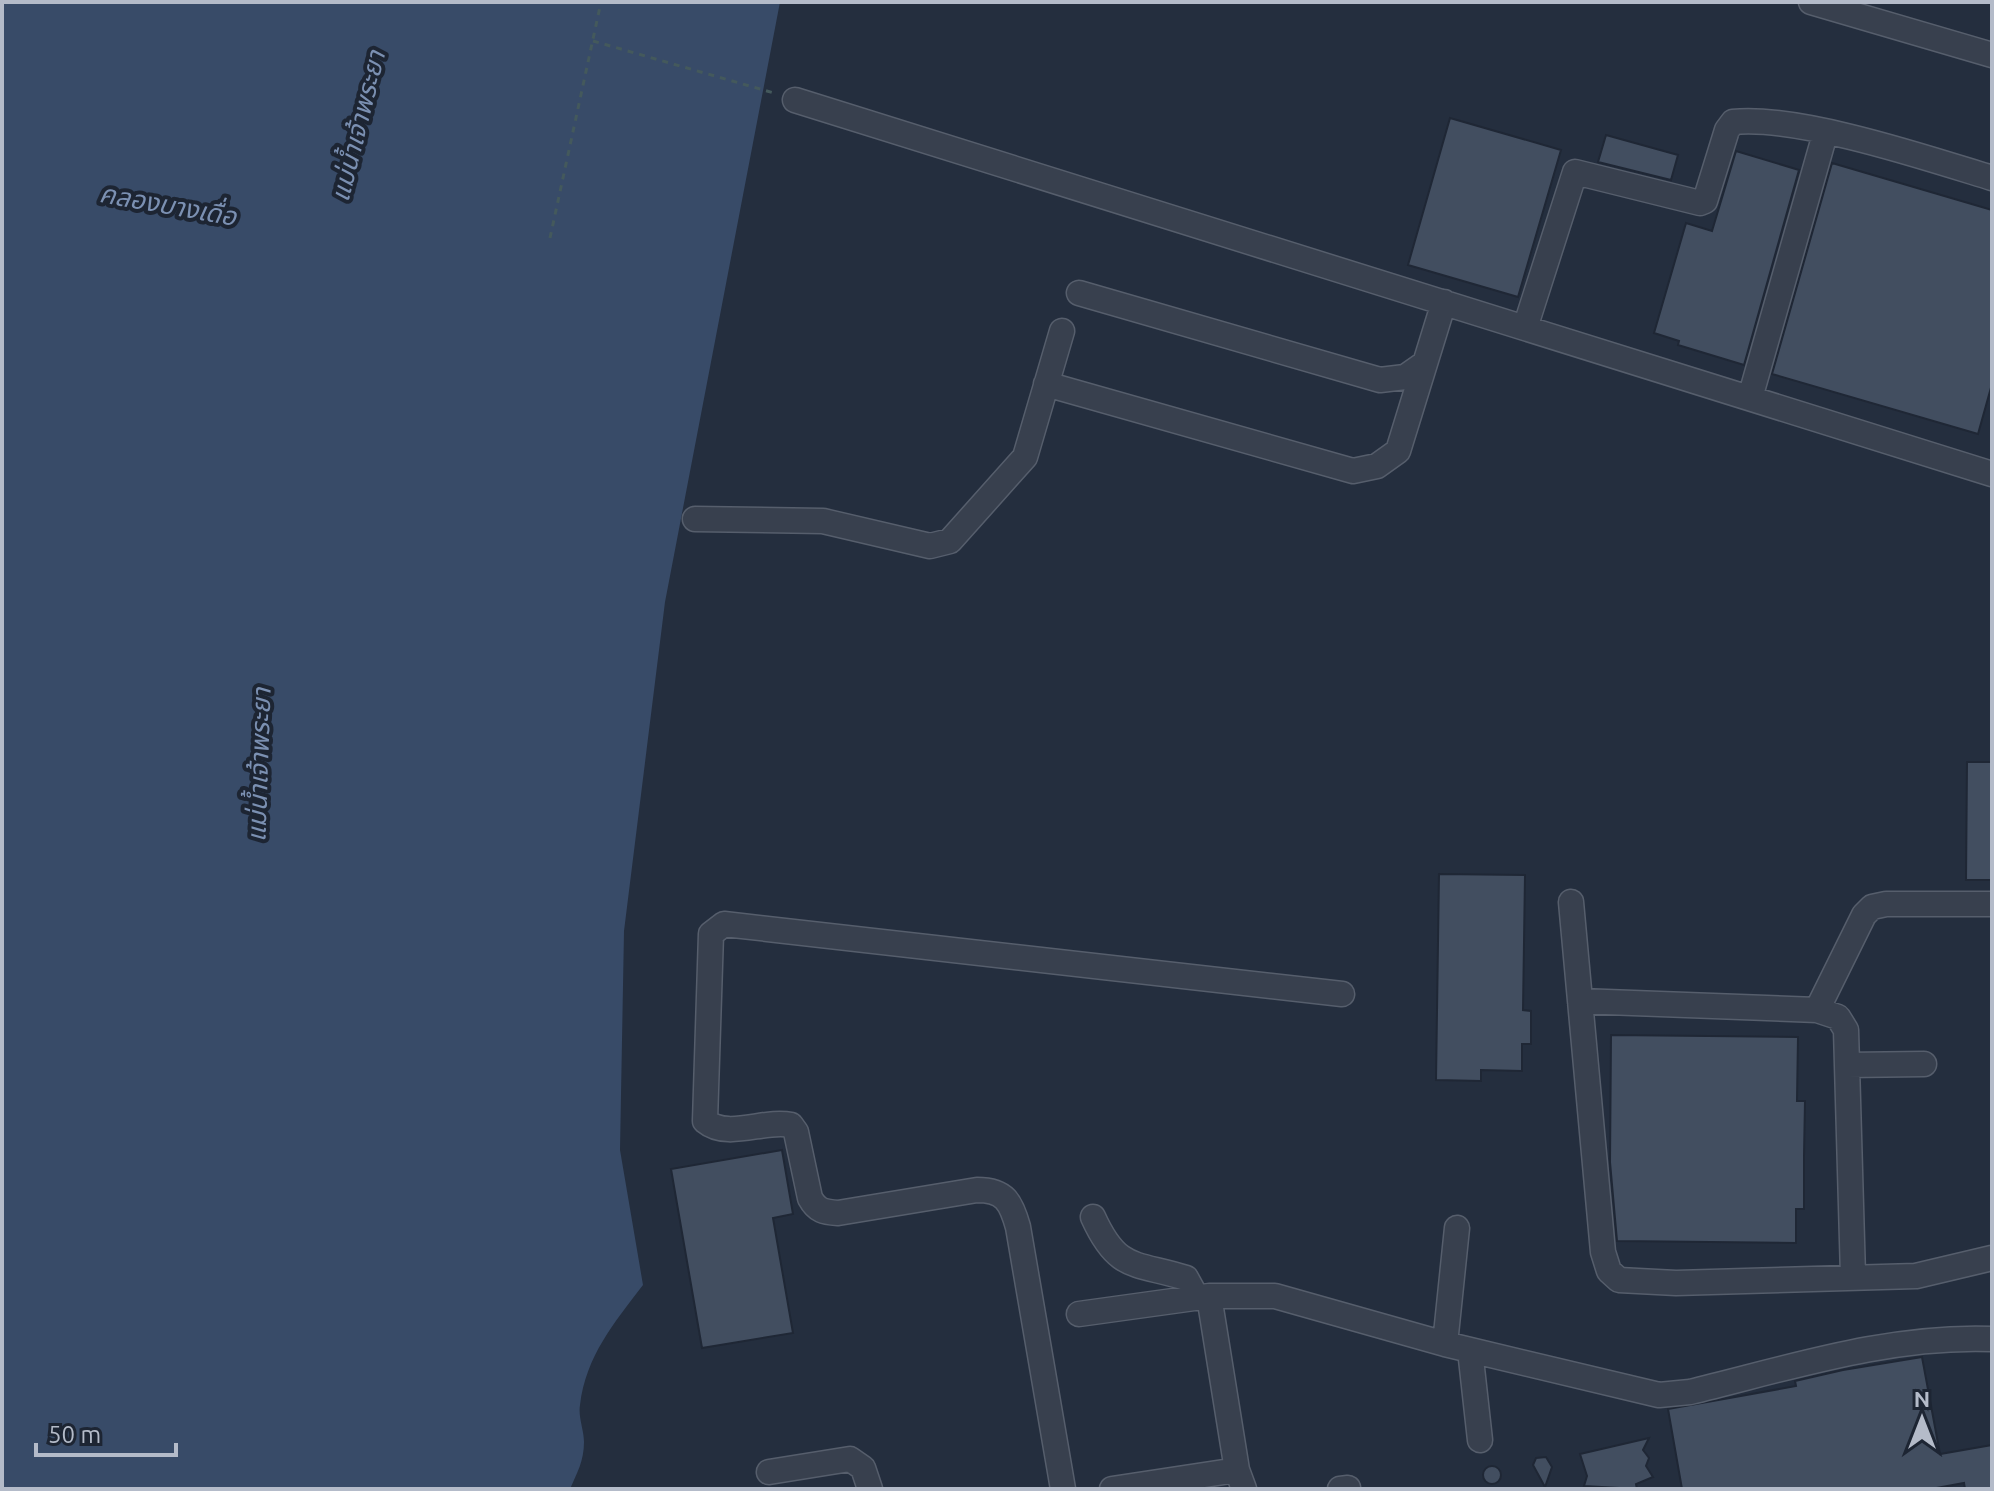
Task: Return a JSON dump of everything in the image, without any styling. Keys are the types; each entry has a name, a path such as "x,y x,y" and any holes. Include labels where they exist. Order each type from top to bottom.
{"lane":[{"path":"1811,2 1837,6 1992,55"},
{"path":"795,100 1750,398 1991,467"},
{"path":"1525,328 1575,172 1694,204 1705,201 1723,140 1733,122 1768,121 1992,178"},
{"path":"1750,398 1825,134"},
{"path":"1079,293 1380,380 1405,377 1425,363"},
{"path":"1046,384 1353,471 1377,466 1398,451 1444,302"},
{"path":"695,519 823,521 930,546 950,541 1025,457 1062,331"},
{"path":"1571,902 1603,1252 1609,1271 1619,1280 1676,1283 1916,1276 1992,1258"},
{"path":"1817,1010 1864,915 1872,907 1992,904"},
{"path":"1063,1489 1018,1227 1011,1203 992,1190 977,1190 824,1212 816,1208 810,1198 796,1132 791,1125 781,1122 725,1129 705,1121 711,934 724,924 1342,994"},
{"path":"1580,1001 1817,1010 1838,1017 1846,1030 1853,1276"},
{"path":"1847,1065 1924,1064"},
{"path":"1093,1217 1109,1249 1122,1260 1186,1278 1203,1297 1240,1479 1112,1489"},
{"path":"1445,1344 1457,1228"},
{"path":"1079,1314 1203,1297 1275,1296 1445,1344 1659,1395 1690,1392 1876,1347 1956,1337 1992,1339"},
{"path":"1470,1350 1480,1440"},
{"path":"769,1472 850,1459 863,1468 870,1489"},
{"path":"1340,1489 1348,1488"}],"path":[{"path":"550,238 601,2"},
{"path":"593,41 795,100"}],"water":[{"path":"2,2 780,2 665,602 624,931 620,1150 643,1285 603,1341 588,1371 580,1410 583,1455 570,1489 2,1489"}],"building":[{"path":"1450,118 1561,150 1518,297 1408,265"},
{"path":"1606,135 1678,155 1671,180 1598,162"},
{"path":"1736,151 1799,170 1744,365 1678,345 1679,341 1654,333 1686,223 1712,231"},
{"path":"1832,163 1992,210 1992,384 1978,434 1772,374"},
{"path":"1967,762 1992,762 1992,880 1966,880"},
{"path":"1439,874 1525,875 1523,1010 1531,1011 1531,1044 1522,1044 1522,1071 1481,1070 1481,1081 1436,1080"},
{"path":"1611,1035 1798,1037 1797,1101 1805,1101 1804,1209 1796,1209 1796,1243 1617,1241 1610,1162"},
{"path":"782,1150 793,1214 773,1218 793,1333 702,1348 671,1169"},
{"path":"1922,1357 1940,1454 1992,1445 1992,1489 1965,1489 1964,1483 1931,1489 1682,1489 1668,1409 1796,1386 1795,1381"},
{"path":"1649,1438 1643,1450 1649,1458 1646,1466 1653,1477 1636,1484 1637,1489 1584,1486 1587,1476 1580,1454"},
{"path":"1546,1457 1552,1467 1545,1487 1533,1465 1536,1458"},
{"path":"1488,1466 1496,1466 1501,1475 1499,1482 1488,1484 1483,1479 1483,1471"}],"water label":[{"name":"แม่น้ำเจ้าพระยา","path":"358,126"},
{"name":"คลองบางเดื่อ","path":"168,205"},
{"name":"แม่น้ำเจ้าพระยา","path":"259,765"}]}
